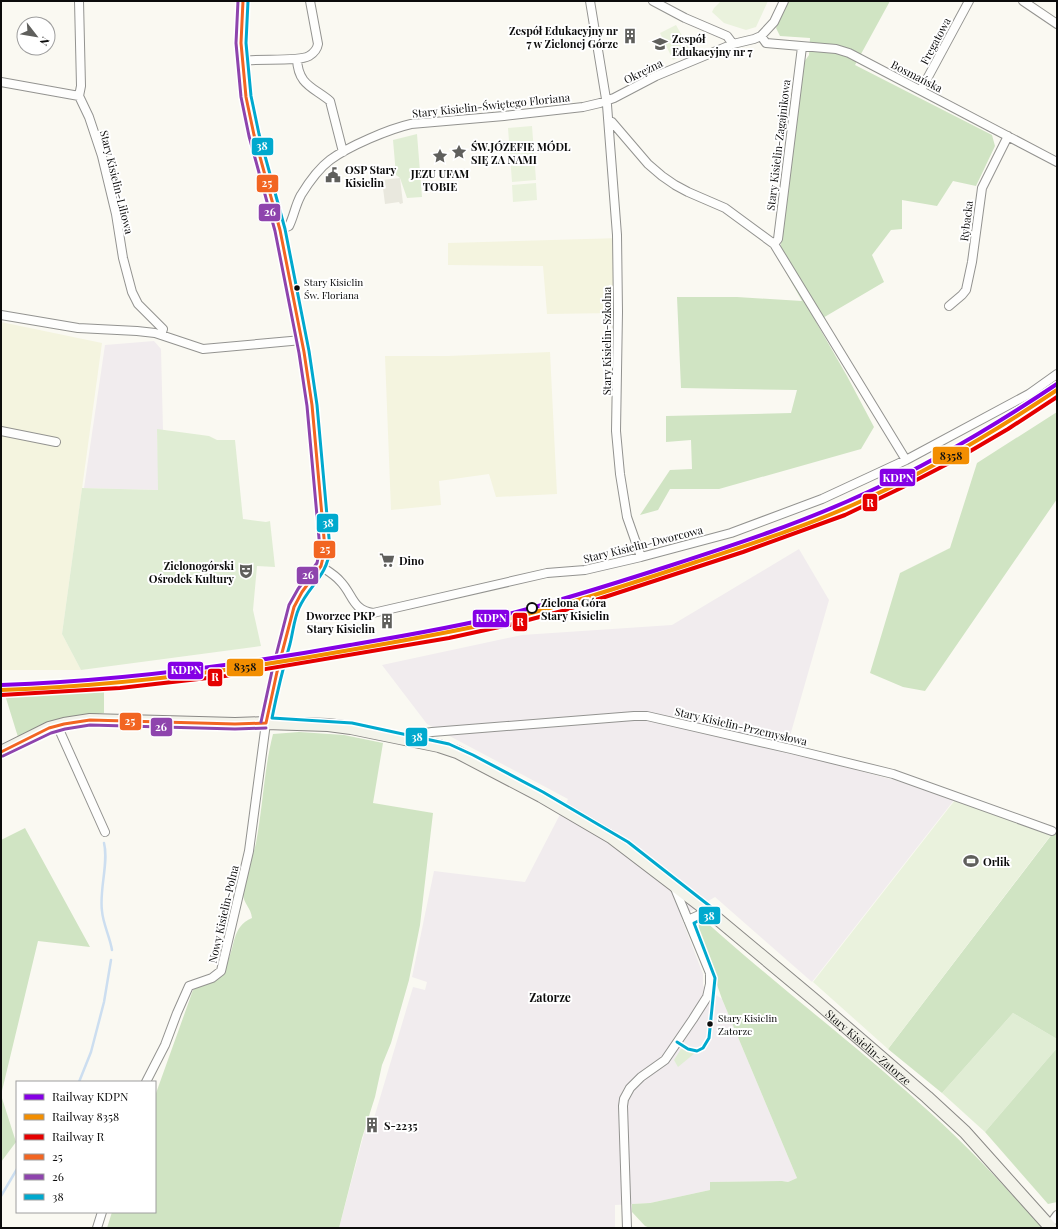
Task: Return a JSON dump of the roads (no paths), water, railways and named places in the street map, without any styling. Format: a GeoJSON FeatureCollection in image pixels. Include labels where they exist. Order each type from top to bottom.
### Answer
{"type":"FeatureCollection","features":[{"type":"Feature","properties":{"kind":"street"},"geometry":{"type":"LineString","coordinates":[[1,82],[79,96],[81,86],[79,1]]}},
{"type":"Feature","properties":{"kind":"street"},"geometry":{"type":"LineString","coordinates":[[243,1],[241,37],[242,61],[248,111],[280,230],[302,340],[312,405],[325,554],[322,567],[298,599],[275,677],[266,723]]}},
{"type":"Feature","properties":{"kind":"street"},"geometry":{"type":"LineString","coordinates":[[242,61],[297,59],[308,57],[317,50],[318,44],[310,1]]}},
{"type":"Feature","properties":{"kind":"street","name":"Stary Kisielin-Szkolna"},"geometry":{"type":"LineString","coordinates":[[590,1],[607,100],[617,235],[618,312],[616,431],[620,474],[627,517],[641,558]]}},
{"type":"Feature","properties":{"kind":"street"},"geometry":{"type":"LineString","coordinates":[[653,1],[685,18],[727,36],[733,44]]}},
{"type":"Feature","properties":{"kind":"street"},"geometry":{"type":"LineString","coordinates":[[761,36],[774,22],[784,1]]}},
{"type":"Feature","properties":{"kind":"street","name":"Fregatowa"},"geometry":{"type":"LineString","coordinates":[[921,90],[969,1]]}},
{"type":"Feature","properties":{"kind":"street"},"geometry":{"type":"LineString","coordinates":[[1023,1],[1057,24]]}},
{"type":"Feature","properties":{"kind":"street","name":"Okrężna"},"geometry":{"type":"LineString","coordinates":[[607,100],[656,76],[733,44],[761,36]]}},
{"type":"Feature","properties":{"kind":"street","name":"Bosmańska"},"geometry":{"type":"LineString","coordinates":[[761,36],[766,43],[843,51],[921,90],[1057,162]]}},
{"type":"Feature","properties":{"kind":"street","name":"Stary Kisielin-Zagajnikowa"},"geometry":{"type":"LineString","coordinates":[[774,244],[778,240],[802,47]]}},
{"type":"Feature","properties":{"kind":"street"},"geometry":{"type":"LineString","coordinates":[[297,59],[297,67],[309,88],[330,101],[343,152]]}},
{"type":"Feature","properties":{"kind":"street","name":"Stary Kisielin-Liliowa"},"geometry":{"type":"LineString","coordinates":[[79,96],[89,117],[102,156],[116,214],[123,258],[132,292],[138,304],[163,329],[161,335]]}},
{"type":"Feature","properties":{"kind":"street","name":"Stary Kisielin-Świętego Floriana"},"geometry":{"type":"LineString","coordinates":[[280,230],[289,226],[293,219],[294,208],[318,171],[343,152],[395,129],[412,124],[490,118],[575,108],[600,103],[607,100]]}},
{"type":"Feature","properties":{"kind":"street"},"geometry":{"type":"LineString","coordinates":[[609,121],[612,122],[648,164],[662,176],[688,192],[725,208],[774,244],[906,460]]}},
{"type":"Feature","properties":{"kind":"street","name":"Rybacka"},"geometry":{"type":"LineString","coordinates":[[949,306],[962,296],[966,290],[972,262],[982,188],[1008,136]]}},
{"type":"Feature","properties":{"kind":"street"},"geometry":{"type":"LineString","coordinates":[[1,315],[78,328],[137,331],[161,335],[203,349],[302,340]]}},
{"type":"Feature","properties":{"kind":"street","name":"Stary Kisielin-Dworcowa"},"geometry":{"type":"LineString","coordinates":[[322,567],[339,579],[359,608],[365,612],[374,613],[547,573],[585,570],[641,558],[731,533],[822,499],[906,460],[1029,394],[1057,374]]}},
{"type":"Feature","properties":{"kind":"street"},"geometry":{"type":"LineString","coordinates":[[1,431],[56,442]]}},
{"type":"Feature","properties":{"kind":"street","name":"Stary Kisielin-Przemysłowa"},"geometry":{"type":"LineString","coordinates":[[421,743],[425,733],[432,732],[648,716],[893,774],[1052,831]]}},
{"type":"Feature","properties":{"kind":"street","name":"Stary Kisielin-Zatorze"},"geometry":{"type":"LineString","coordinates":[[1,752],[39,732],[57,725],[90,720],[235,724],[266,723],[350,728],[442,747],[457,752],[541,796],[611,837],[674,884],[812,997],[927,1097],[965,1132],[1050,1227],[1057,1215]]}},
{"type":"Feature","properties":{"kind":"street","name":"Nowy Kisielin-Polna"},"geometry":{"type":"LineString","coordinates":[[147,1081],[165,1045],[189,986],[212,978],[221,971],[249,851],[266,723]]}},
{"type":"Feature","properties":{"kind":"street"},"geometry":{"type":"LineString","coordinates":[[57,725],[105,832]]}},
{"type":"Feature","properties":{"kind":"street"},"geometry":{"type":"LineString","coordinates":[[627,1228],[624,1099],[635,1082],[665,1060],[707,997],[709,989],[710,973],[674,884]]}},
{"type":"Feature","properties":{"kind":"street"},"geometry":{"type":"LineString","coordinates":[[688,920],[708,911]]}},
{"type":"Feature","properties":{"kind":"street"},"geometry":{"type":"LineString","coordinates":[[97,1228],[102,1213]]}},
{"type":"Feature","properties":{"kind":"waterway"},"geometry":{"type":"LineString","coordinates":[[104,843],[105,859],[101,903],[112,950]]}},
{"type":"Feature","properties":{"kind":"waterway"},"geometry":{"type":"LineString","coordinates":[[79,1081],[91,1052],[104,1002],[111,960]]}},
{"type":"Feature","properties":{"kind":"waterway"},"geometry":{"type":"LineString","coordinates":[[1,1196],[16,1171]]}},
{"type":"Feature","properties":{"kind":"rail line","name":"KDPN"},"geometry":{"type":"LineString","coordinates":[[1,685],[133,676],[263,660],[450,627],[489,619],[549,603],[629,579],[745,541],[844,503],[941,455],[1011,414],[1057,384]]}},
{"type":"Feature","properties":{"kind":"rail line","name":"8358"},"geometry":{"type":"LineString","coordinates":[[1,690],[133,681],[263,665],[487,624],[592,596],[805,525],[847,507],[893,486],[941,461],[1011,420],[1057,390]]}},
{"type":"Feature","properties":{"kind":"rail line","name":"R"},"geometry":{"type":"LineString","coordinates":[[1,695],[120,688],[225,676],[449,638],[513,624],[562,611],[743,552],[845,515],[955,460],[1008,429],[1057,397]]}},
{"type":"Feature","properties":{"kind":"place","name":"Zespół Edukacyjny nr 7 w Zielonej Górze"},"geometry":{"type":"Point","coordinates":[630,36]}},
{"type":"Feature","properties":{"kind":"place","name":"Zespół Edukacyjny nr 7"},"geometry":{"type":"Point","coordinates":[660,44]}},
{"type":"Feature","properties":{"kind":"place","name":"ŚW.JÓZEFIE MÓDL SIĘ ZA NAMI"},"geometry":{"type":"Point","coordinates":[459,152]}},
{"type":"Feature","properties":{"kind":"place","name":"JEZU UFAM TOBIE"},"geometry":{"type":"Point","coordinates":[440,156]}},
{"type":"Feature","properties":{"kind":"place","name":"OSP Stary Kisielin"},"geometry":{"type":"Point","coordinates":[333,175]}},
{"type":"Feature","properties":{"kind":"place","name":"Stary Kisielin Św. Floriana"},"geometry":{"type":"Point","coordinates":[297,288]}},
{"type":"Feature","properties":{"kind":"place","name":"Dino"},"geometry":{"type":"Point","coordinates":[387,560]}},
{"type":"Feature","properties":{"kind":"place","name":"Zielonogórski Ośrodek Kultury"},"geometry":{"type":"Point","coordinates":[246,571]}},
{"type":"Feature","properties":{"kind":"place","name":"Zielona Góra Stary Kisielin"},"geometry":{"type":"Point","coordinates":[532,608]}},
{"type":"Feature","properties":{"kind":"place","name":"Dworzec PKP Stary Kisielin"},"geometry":{"type":"Point","coordinates":[387,621]}},
{"type":"Feature","properties":{"kind":"place","name":"Orlik"},"geometry":{"type":"Point","coordinates":[971,861]}},
{"type":"Feature","properties":{"kind":"place","name":"Stary Kisielin Zatorze"},"geometry":{"type":"Point","coordinates":[710,1024]}},
{"type":"Feature","properties":{"kind":"place","name":"S-2235"},"geometry":{"type":"Point","coordinates":[372,1125]}},
{"type":"Feature","properties":{"kind":"district","name":"Zatorze"},"geometry":{"type":"Point","coordinates":[550,997]}}]}
